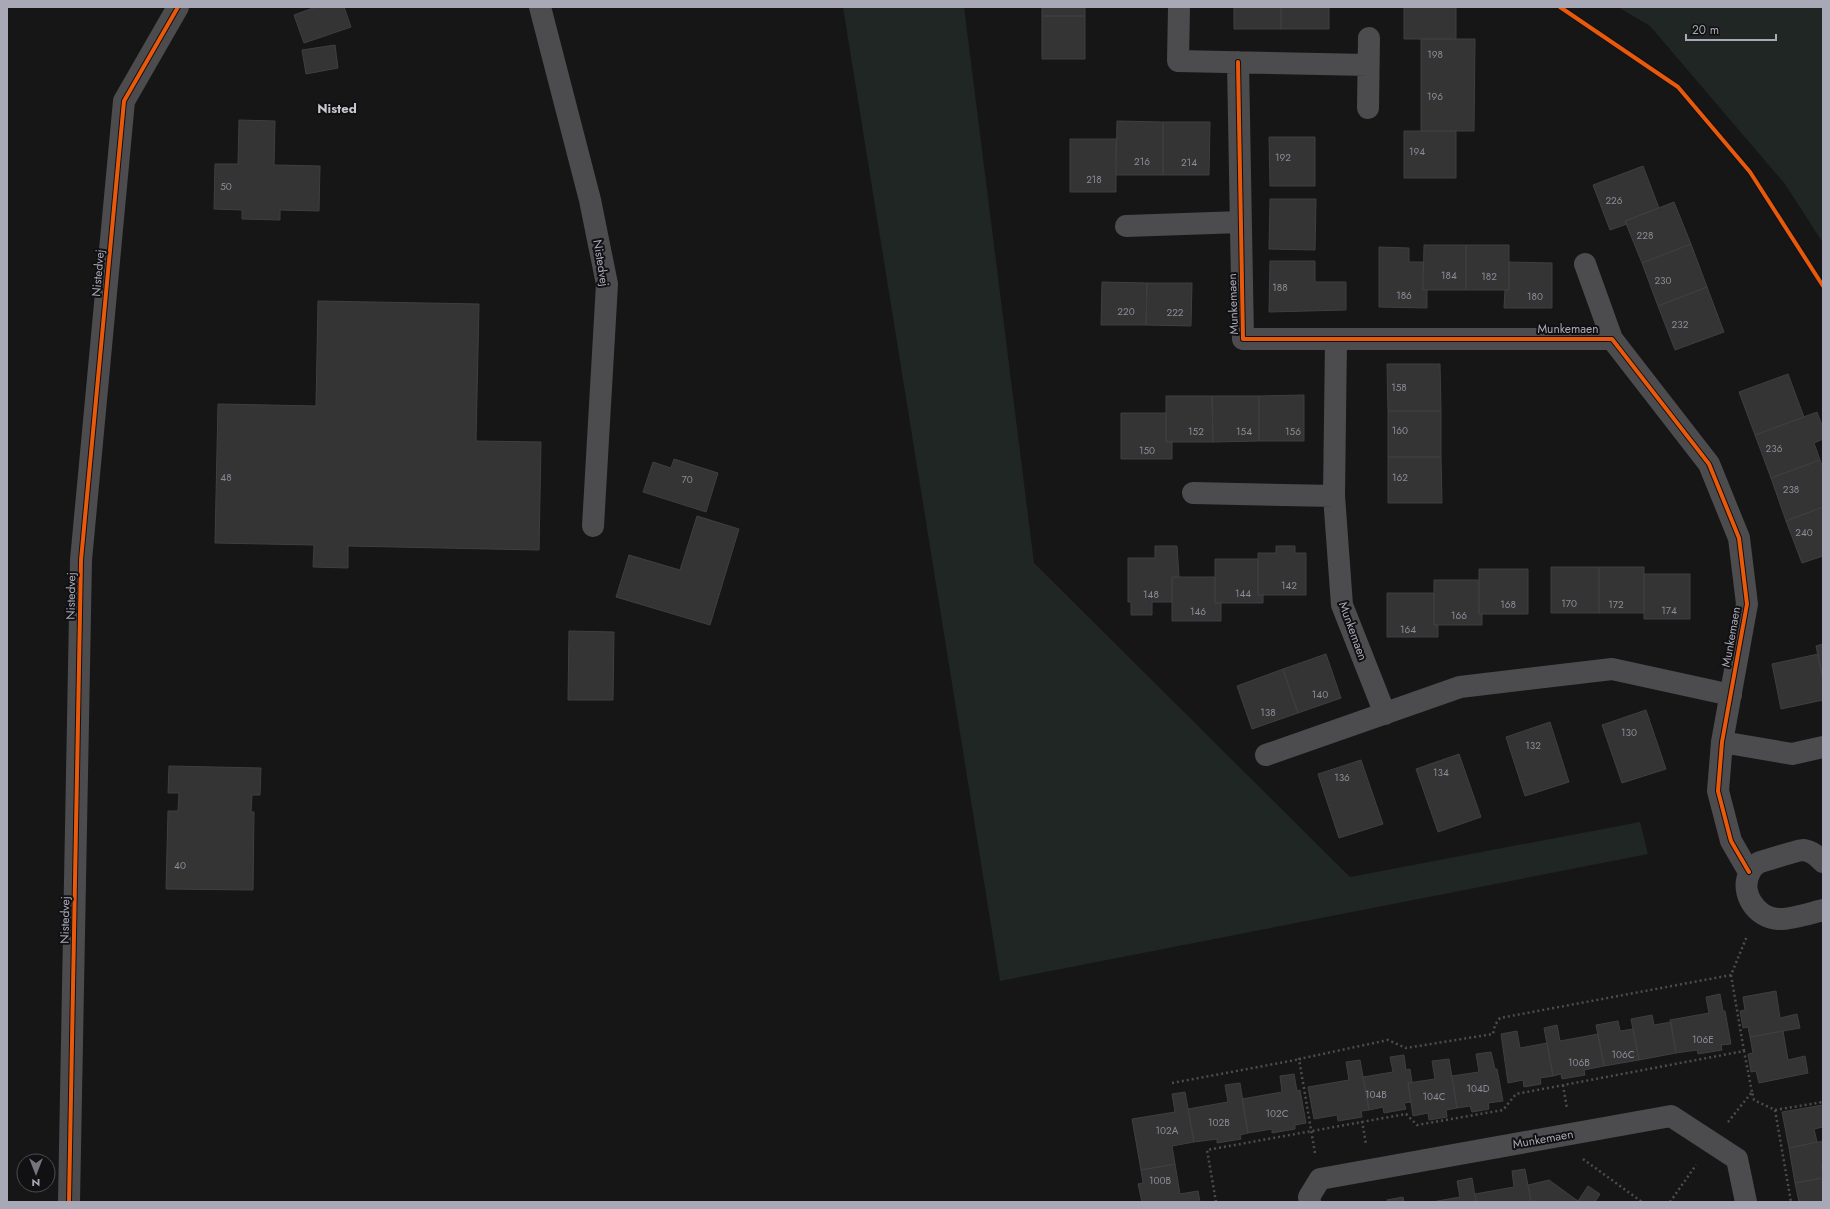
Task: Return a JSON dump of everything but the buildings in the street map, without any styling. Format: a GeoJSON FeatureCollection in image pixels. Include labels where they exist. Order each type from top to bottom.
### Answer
{"type":"FeatureCollection","features":[{"type":"Feature","properties":{"kind":"street","name":"Nistedvej"},"geometry":{"type":"LineString","coordinates":[[69,1202],[81,568],[124,101],[178,7]]}},
{"type":"Feature","properties":{"kind":"street","name":"Nistedvej"},"geometry":{"type":"LineString","coordinates":[[540,7],[590,200],[606,284],[593,526]]}},
{"type":"Feature","properties":{"kind":"street"},"geometry":{"type":"LineString","coordinates":[[1179,7],[1178,61],[1368,65]]}},
{"type":"Feature","properties":{"kind":"street"},"geometry":{"type":"LineString","coordinates":[[1368,108],[1369,38]]}},
{"type":"Feature","properties":{"kind":"street","name":"Munkemaen"},"geometry":{"type":"LineString","coordinates":[[1238,62],[1243,340],[1612,340]]}},
{"type":"Feature","properties":{"kind":"street"},"geometry":{"type":"LineString","coordinates":[[1126,226],[1241,222]]}},
{"type":"Feature","properties":{"kind":"street","name":"Munkemaen"},"geometry":{"type":"LineString","coordinates":[[1585,264],[1612,340],[1709,464],[1739,538],[1747,604],[1722,742],[1718,791],[1731,841],[1749,872]]}},
{"type":"Feature","properties":{"kind":"street","name":"Munkemaen"},"geometry":{"type":"LineString","coordinates":[[1336,340],[1334,496],[1342,605],[1385,714]]}},
{"type":"Feature","properties":{"kind":"street"},"geometry":{"type":"LineString","coordinates":[[1193,493],[1334,496]]}},
{"type":"Feature","properties":{"kind":"street"},"geometry":{"type":"LineString","coordinates":[[1266,755],[1460,687],[1612,669],[1731,695]]}},
{"type":"Feature","properties":{"kind":"street"},"geometry":{"type":"LineString","coordinates":[[1722,742],[1792,754],[1823,747]]}},
{"type":"Feature","properties":{"kind":"street"},"geometry":{"type":"LineString","coordinates":[[1823,862],[1815,854],[1802,850],[1758,863],[1749,872],[1747,887],[1750,901],[1756,911],[1767,917],[1779,920],[1823,910]]}},
{"type":"Feature","properties":{"kind":"street","name":"Munkemaen"},"geometry":{"type":"LineString","coordinates":[[1320,1179],[1671,1116],[1737,1159],[1746,1202]]}},
{"type":"Feature","properties":{"kind":"street"},"geometry":{"type":"LineString","coordinates":[[1310,1202],[1309,1197],[1320,1179]]}},
{"type":"Feature","properties":{"kind":"path"},"geometry":{"type":"LineString","coordinates":[[1752,1092],[1731,975],[1756,911]]}},
{"type":"Feature","properties":{"kind":"path"},"geometry":{"type":"LineString","coordinates":[[1172,1084],[1302,1059],[1388,1040],[1406,1048],[1493,1034],[1495,1025],[1500,1018],[1731,975]]}},
{"type":"Feature","properties":{"kind":"path"},"geometry":{"type":"LineString","coordinates":[[1216,1202],[1207,1150],[1406,1114],[1417,1125],[1502,1110],[1516,1094],[1744,1051]]}},
{"type":"Feature","properties":{"kind":"path"},"geometry":{"type":"LineString","coordinates":[[1302,1059],[1299,1059],[1320,1179]]}},
{"type":"Feature","properties":{"kind":"path"},"geometry":{"type":"LineString","coordinates":[[1774,1110],[1823,1102]]}},
{"type":"Feature","properties":{"kind":"shaded area"},"geometry":{"type":"Polygon","coordinates":[[[843,7],[964,7],[1034,563],[1350,877],[1640,822],[1648,854],[1000,981],[843,7]]]}},
{"type":"Feature","properties":{"kind":"shaded area"},"geometry":{"type":"Polygon","coordinates":[[[1618,7],[1823,7],[1823,243],[1785,184],[1650,26],[1618,7]]]}},
{"type":"Feature","properties":{"kind":"cycle path"},"geometry":{"type":"LineString","coordinates":[[69,1202],[81,560],[124,101],[178,7]]}},
{"type":"Feature","properties":{"kind":"cycle path"},"geometry":{"type":"LineString","coordinates":[[1560,7],[1678,87],[1750,172],[1823,286]]}},
{"type":"Feature","properties":{"kind":"cycle path"},"geometry":{"type":"LineString","coordinates":[[1238,62],[1243,339],[1612,339],[1709,464],[1739,538],[1747,604],[1722,742],[1718,791],[1731,841],[1749,872]]}},
{"type":"Feature","properties":{"kind":"district","name":"Nisted"},"geometry":{"type":"Point","coordinates":[337,108]}}]}
